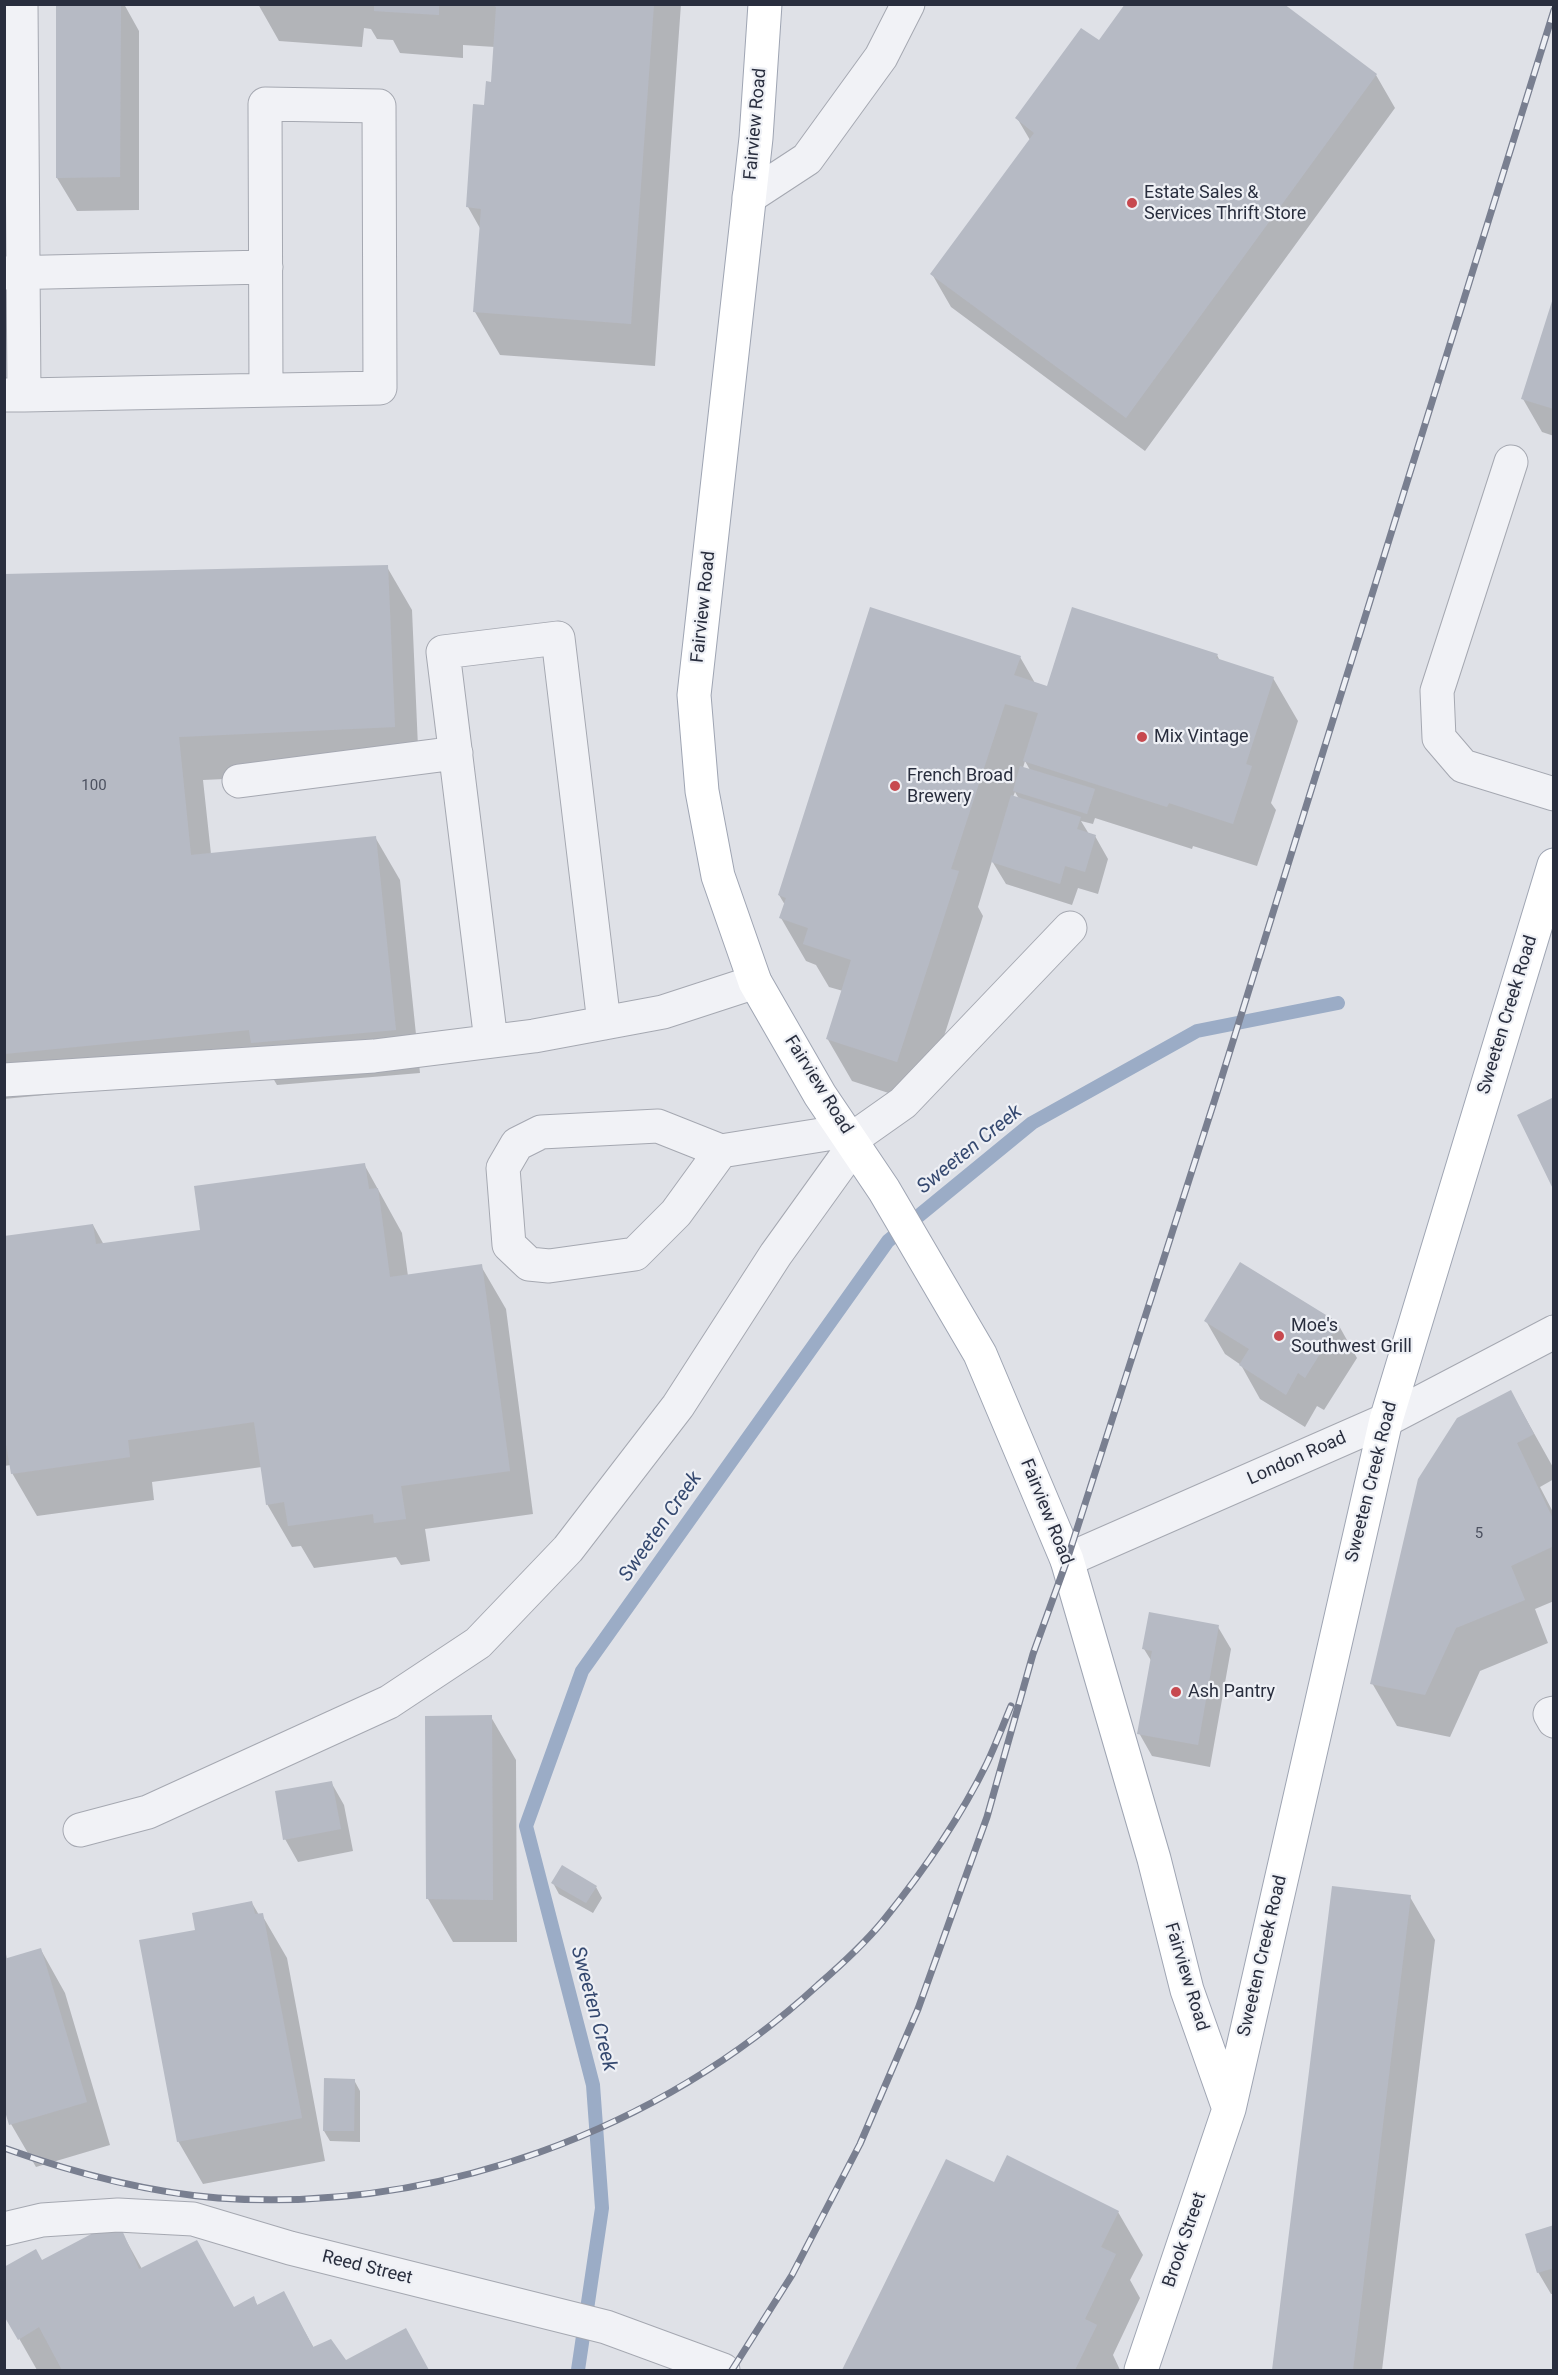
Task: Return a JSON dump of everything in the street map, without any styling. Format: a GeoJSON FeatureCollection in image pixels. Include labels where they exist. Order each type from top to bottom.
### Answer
{"type":"FeatureCollection","features":[{"type":"Feature","properties":{"kind":"main road","name":"Fairview Road"},"geometry":{"type":"LineString","coordinates":[[765,4],[756,138],[694,695],[702,791],[718,876],[755,982],[820,1095],[884,1190],[980,1354],[1067,1560],[1154,1859],[1187,1990],[1229,2109]]}},
{"type":"Feature","properties":{"kind":"main road","name":"Sweeten Creek Road"},"geometry":{"type":"LineString","coordinates":[[1229,2109],[1386,1420],[1554,865]]}},
{"type":"Feature","properties":{"kind":"main road","name":"Brook Street"},"geometry":{"type":"LineString","coordinates":[[1141,2370],[1229,2109]]}},
{"type":"Feature","properties":{"kind":"street"},"geometry":{"type":"LineString","coordinates":[[21,4],[14,273],[14,395],[380,388],[379,106],[265,104],[266,390]]}},
{"type":"Feature","properties":{"kind":"street"},"geometry":{"type":"LineString","coordinates":[[749,197],[807,159],[881,57],[908,4]]}},
{"type":"Feature","properties":{"kind":"street"},"geometry":{"type":"LineString","coordinates":[[14,273],[266,267]]}},
{"type":"Feature","properties":{"kind":"street"},"geometry":{"type":"LineString","coordinates":[[1511,462],[1437,691],[1439,738],[1463,766],[1554,794]]}},
{"type":"Feature","properties":{"kind":"street"},"geometry":{"type":"LineString","coordinates":[[491,1041],[443,652],[558,638],[604,1023]]}},
{"type":"Feature","properties":{"kind":"street"},"geometry":{"type":"LineString","coordinates":[[239,781],[456,753]]}},
{"type":"Feature","properties":{"kind":"street"},"geometry":{"type":"LineString","coordinates":[[80,1830],[148,1812],[389,1702],[478,1643],[568,1549],[678,1406],[851,1138],[903,1103],[1070,928]]}},
{"type":"Feature","properties":{"kind":"street"},"geometry":{"type":"LineString","coordinates":[[4,1080],[374,1056],[534,1036],[663,1012],[755,982]]}},
{"type":"Feature","properties":{"kind":"street"},"geometry":{"type":"LineString","coordinates":[[721,1151],[676,1213],[635,1254],[549,1266],[529,1264],[509,1245],[503,1168],[517,1144],[541,1132],[658,1126],[721,1151],[851,1138]]}},
{"type":"Feature","properties":{"kind":"street","name":"London Road"},"geometry":{"type":"LineString","coordinates":[[1067,1560],[1386,1420],[1554,1332]]}},
{"type":"Feature","properties":{"kind":"street"},"geometry":{"type":"LineString","coordinates":[[1554,1713],[1551,1714],[1554,1721]]}},
{"type":"Feature","properties":{"kind":"street","name":"Reed Street"},"geometry":{"type":"LineString","coordinates":[[4,2229],[42,2220],[118,2215],[193,2219],[290,2248],[606,2327],[723,2370]]}},
{"type":"Feature","properties":{"kind":"building"},"geometry":{"type":"Polygon","coordinates":[[[56,4],[121,4],[120,177],[56,178],[56,4]]]}},
{"type":"Feature","properties":{"kind":"building"},"geometry":{"type":"Polygon","coordinates":[[[374,4],[439,4],[439,15],[374,11],[374,4]]]}},
{"type":"Feature","properties":{"kind":"building"},"geometry":{"type":"Polygon","coordinates":[[[491,4],[654,4],[631,324],[473,312],[481,209],[466,207],[473,104],[484,105],[486,81],[491,82],[496,7],[491,4]]]}},
{"type":"Feature","properties":{"kind":"building","name":"Estate Sales & Services Thrift Store"},"geometry":{"type":"Polygon","coordinates":[[[1125,4],[1284,4],[1377,74],[1126,418],[930,274],[1034,133],[1015,118],[1081,28],[1099,40],[1125,4]]]}},
{"type":"Feature","properties":{"kind":"building"},"geometry":{"type":"Polygon","coordinates":[[[1554,299],[1554,409],[1521,399],[1554,299]]]}},
{"type":"Feature","properties":{"kind":"building"},"geometry":{"type":"Polygon","coordinates":[[[388,565],[395,727],[179,737],[191,855],[376,836],[396,1030],[251,1043],[249,1030],[4,1054],[4,574],[388,565]]]}},
{"type":"Feature","properties":{"kind":"building","name":"French Broad Brewery"},"geometry":{"type":"Polygon","coordinates":[[[870,607],[1021,656],[1014,675],[1047,686],[1072,607],[1218,654],[1216,658],[1274,677],[1246,764],[1252,766],[1233,824],[1169,803],[1167,807],[1023,761],[1038,713],[1005,704],[951,869],[959,871],[897,1062],[826,1039],[851,960],[803,944],[808,928],[779,918],[786,898],[778,895],[870,607]]]}},
{"type":"Feature","properties":{"kind":"building"},"geometry":{"type":"Polygon","coordinates":[[[1020,766],[1095,789],[1087,814],[1013,791],[1020,766]]]}},
{"type":"Feature","properties":{"kind":"building"},"geometry":{"type":"Polygon","coordinates":[[[1011,795],[1081,817],[1077,829],[1096,835],[1085,872],[1065,866],[1060,884],[991,862],[1011,795]]]}},
{"type":"Feature","properties":{"kind":"building"},"geometry":{"type":"Polygon","coordinates":[[[1554,1097],[1554,1191],[1517,1115],[1554,1097]]]}},
{"type":"Feature","properties":{"kind":"building"},"geometry":{"type":"Polygon","coordinates":[[[365,1163],[369,1189],[378,1188],[390,1277],[482,1264],[510,1471],[401,1486],[406,1519],[374,1523],[373,1514],[288,1526],[284,1502],[266,1505],[254,1422],[128,1440],[130,1457],[11,1474],[4,1432],[4,1236],[93,1224],[96,1244],[200,1230],[194,1186],[365,1163]]]}},
{"type":"Feature","properties":{"kind":"building","name":"Moe's Southwest Grill"},"geometry":{"type":"Polygon","coordinates":[[[1240,1262],[1339,1323],[1305,1378],[1298,1373],[1286,1395],[1239,1365],[1249,1349],[1204,1321],[1240,1262]]]}},
{"type":"Feature","properties":{"kind":"building"},"geometry":{"type":"Polygon","coordinates":[[[1511,1390],[1534,1434],[1517,1443],[1554,1521],[1554,1546],[1511,1566],[1525,1600],[1456,1628],[1425,1695],[1370,1684],[1418,1479],[1457,1418],[1511,1390]]]}},
{"type":"Feature","properties":{"kind":"building","name":"Ash Pantry"},"geometry":{"type":"Polygon","coordinates":[[[1149,1612],[1219,1625],[1198,1745],[1137,1734],[1152,1651],[1142,1649],[1149,1612]]]}},
{"type":"Feature","properties":{"kind":"building"},"geometry":{"type":"Polygon","coordinates":[[[492,1715],[493,1900],[426,1899],[425,1716],[492,1715]]]}},
{"type":"Feature","properties":{"kind":"building"},"geometry":{"type":"Polygon","coordinates":[[[332,1781],[341,1829],[283,1840],[275,1791],[332,1781]]]}},
{"type":"Feature","properties":{"kind":"building"},"geometry":{"type":"Polygon","coordinates":[[[562,1865],[597,1886],[586,1903],[551,1883],[562,1865]]]}},
{"type":"Feature","properties":{"kind":"building"},"geometry":{"type":"Polygon","coordinates":[[[1332,1886],[1411,1895],[1353,2370],[1272,2370],[1332,1886]]]}},
{"type":"Feature","properties":{"kind":"building"},"geometry":{"type":"Polygon","coordinates":[[[252,1901],[255,1914],[263,1913],[302,2118],[177,2142],[139,1940],[195,1930],[192,1913],[252,1901]]]}},
{"type":"Feature","properties":{"kind":"building"},"geometry":{"type":"Polygon","coordinates":[[[41,1948],[87,2102],[9,2125],[4,2108],[4,1959],[41,1948]]]}},
{"type":"Feature","properties":{"kind":"building"},"geometry":{"type":"Polygon","coordinates":[[[324,2078],[355,2079],[354,2131],[323,2131],[324,2078]]]}},
{"type":"Feature","properties":{"kind":"building"},"geometry":{"type":"Polygon","coordinates":[[[1007,2155],[1119,2211],[1101,2247],[1116,2254],[1085,2319],[1097,2325],[1075,2370],[842,2370],[946,2159],[994,2182],[1007,2155]]]}},
{"type":"Feature","properties":{"kind":"building"},"geometry":{"type":"Polygon","coordinates":[[[1554,2225],[1554,2268],[1537,2273],[1525,2234],[1554,2225]]]}},
{"type":"Feature","properties":{"kind":"building"},"geometry":{"type":"Polygon","coordinates":[[[122,2230],[139,2269],[197,2240],[234,2307],[254,2296],[257,2305],[284,2291],[313,2347],[331,2339],[346,2360],[406,2328],[429,2370],[62,2370],[39,2327],[18,2340],[4,2316],[4,2267],[36,2249],[42,2260],[97,2231],[122,2230]]]}},
{"type":"Feature","properties":{"kind":"waterway","name":"Sweeten Creek"},"geometry":{"type":"LineString","coordinates":[[578,2370],[602,2208],[593,2085],[526,1826],[582,1671],[888,1241],[1032,1123],[1197,1031],[1338,1003]]}},
{"type":"Feature","properties":{"kind":"railway"},"geometry":{"type":"LineString","coordinates":[[732,2370],[792,2275],[860,2144],[918,2009],[987,1817],[1033,1654],[1067,1560],[1215,1099],[1554,10]]}},
{"type":"Feature","properties":{"kind":"railway"},"geometry":{"type":"LineString","coordinates":[[4,2148],[57,2166],[163,2191],[218,2198],[300,2199],[381,2192],[461,2176],[539,2152],[615,2121],[687,2082],[755,2037],[827,1977],[868,1938],[912,1884],[953,1825],[987,1763],[1011,1706]]}},
{"type":"Feature","properties":{"kind":"place","name":"Estate Sales & Services Thrift Store"},"geometry":{"type":"Point","coordinates":[1132,203]}},
{"type":"Feature","properties":{"kind":"place","name":"Mix Vintage"},"geometry":{"type":"Point","coordinates":[1142,737]}},
{"type":"Feature","properties":{"kind":"place","name":"French Broad Brewery"},"geometry":{"type":"Point","coordinates":[895,786]}},
{"type":"Feature","properties":{"kind":"place","name":"Moe's Southwest Grill"},"geometry":{"type":"Point","coordinates":[1279,1336]}},
{"type":"Feature","properties":{"kind":"place","name":"Ash Pantry"},"geometry":{"type":"Point","coordinates":[1176,1692]}}]}
